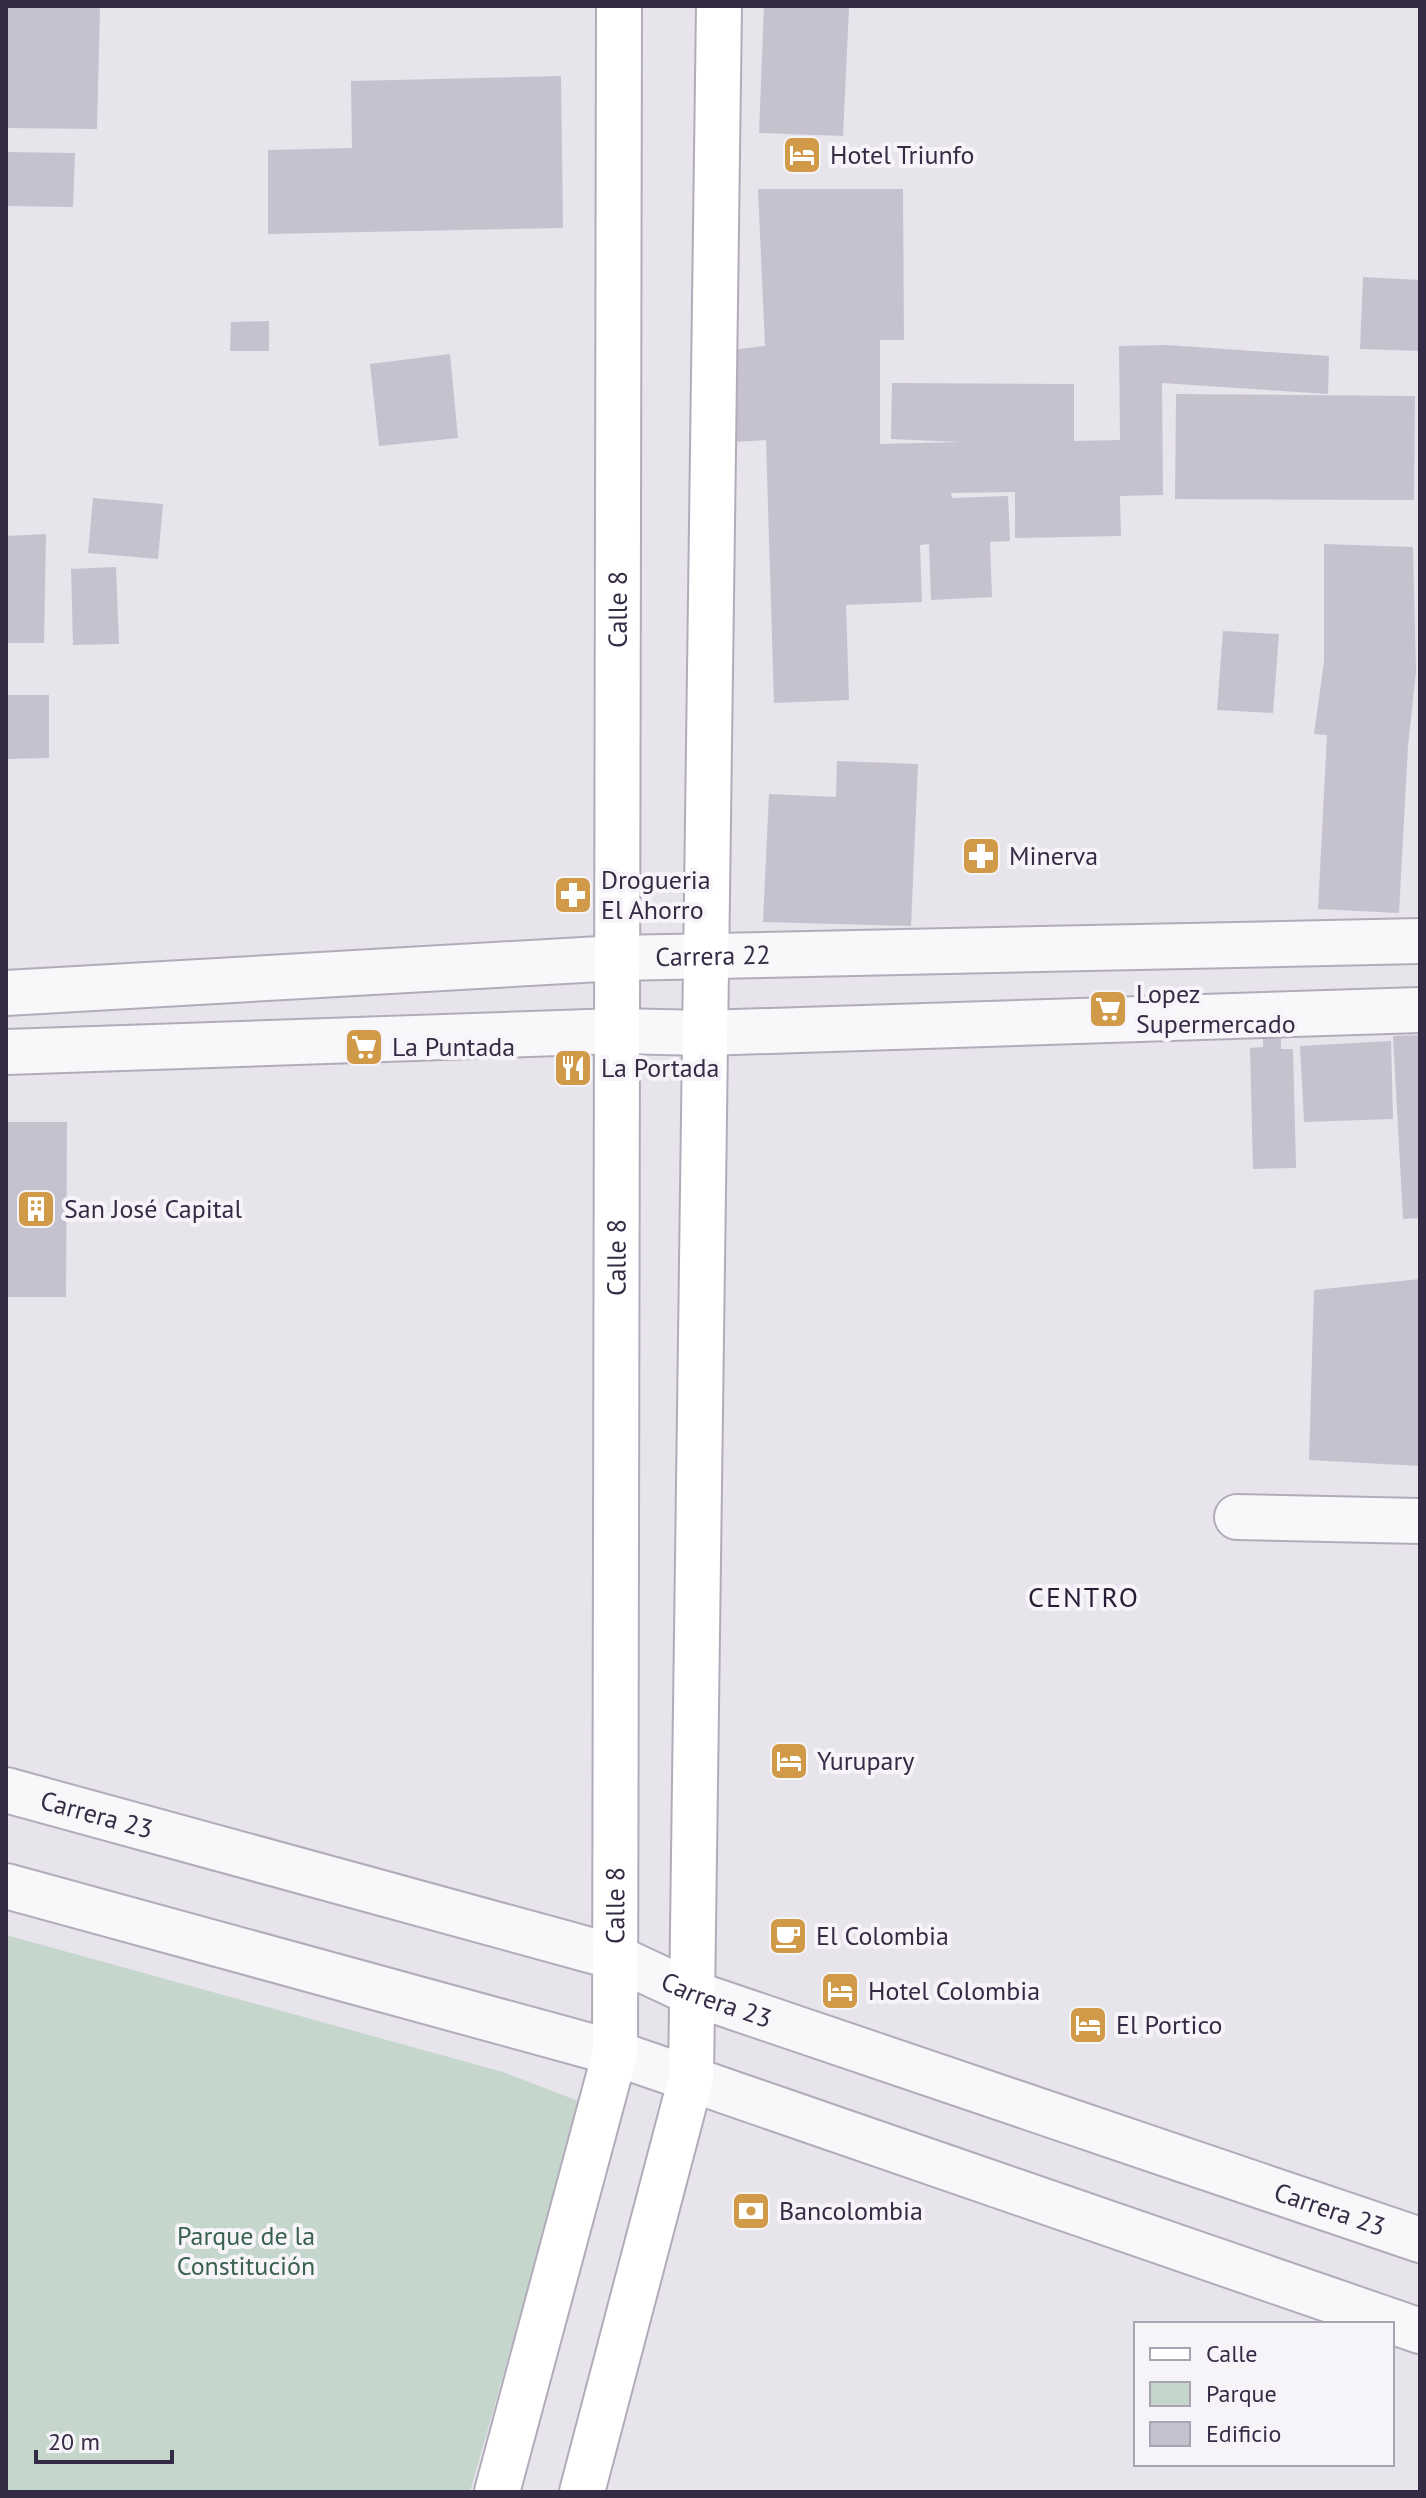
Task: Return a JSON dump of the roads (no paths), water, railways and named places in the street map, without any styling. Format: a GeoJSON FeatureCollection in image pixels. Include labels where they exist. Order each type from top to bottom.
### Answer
{"type":"FeatureCollection","features":[{"type":"Feature","properties":{"kind":"main road","name":"Calle 8"},"geometry":{"type":"LineString","coordinates":[[497,2492],[615,2053],[619,6]]}},
{"type":"Feature","properties":{"kind":"main road"},"geometry":{"type":"LineString","coordinates":[[582,2492],[691,2078],[719,6]]}},
{"type":"Feature","properties":{"kind":"street","name":"Carrera 22"},"geometry":{"type":"LineString","coordinates":[[6,993],[617,958],[1420,941]]}},
{"type":"Feature","properties":{"kind":"street"},"geometry":{"type":"LineString","coordinates":[[6,1052],[617,1031],[705,1033],[1420,1010]]}},
{"type":"Feature","properties":{"kind":"street"},"geometry":{"type":"LineString","coordinates":[[1237,1517],[1420,1521]]}},
{"type":"Feature","properties":{"kind":"street","name":"Carrera 23"},"geometry":{"type":"LineString","coordinates":[[6,1790],[615,1957],[692,1993],[1420,2240]]}},
{"type":"Feature","properties":{"kind":"street"},"geometry":{"type":"LineString","coordinates":[[6,1886],[615,2053],[1420,2331]]}},
{"type":"Feature","properties":{"kind":"place","name":"Hotel Triunfo"},"geometry":{"type":"Point","coordinates":[802,155]}},
{"type":"Feature","properties":{"kind":"place","name":"Minerva"},"geometry":{"type":"Point","coordinates":[981,856]}},
{"type":"Feature","properties":{"kind":"place","name":"Drogueria El Ahorro"},"geometry":{"type":"Point","coordinates":[573,895]}},
{"type":"Feature","properties":{"kind":"place","name":"Lopez Supermercado"},"geometry":{"type":"Point","coordinates":[1108,1009]}},
{"type":"Feature","properties":{"kind":"place","name":"La Puntada"},"geometry":{"type":"Point","coordinates":[364,1047]}},
{"type":"Feature","properties":{"kind":"place","name":"La Portada"},"geometry":{"type":"Point","coordinates":[573,1068]}},
{"type":"Feature","properties":{"kind":"place","name":"San José Capital"},"geometry":{"type":"Point","coordinates":[36,1209]}},
{"type":"Feature","properties":{"kind":"place","name":"Yurupary"},"geometry":{"type":"Point","coordinates":[789,1761]}},
{"type":"Feature","properties":{"kind":"place","name":"El Colombia"},"geometry":{"type":"Point","coordinates":[788,1936]}},
{"type":"Feature","properties":{"kind":"place","name":"Hotel Colombia"},"geometry":{"type":"Point","coordinates":[840,1991]}},
{"type":"Feature","properties":{"kind":"place","name":"El Portico"},"geometry":{"type":"Point","coordinates":[1088,2025]}},
{"type":"Feature","properties":{"kind":"place","name":"Bancolombia"},"geometry":{"type":"Point","coordinates":[751,2211]}},
{"type":"Feature","properties":{"kind":"district","name":"CENTRO"},"geometry":{"type":"Point","coordinates":[1084,1597]}},
{"type":"Feature","properties":{"kind":"park label","name":"Parque de la Constitución"},"geometry":{"type":"Point","coordinates":[246,2251]}}]}
